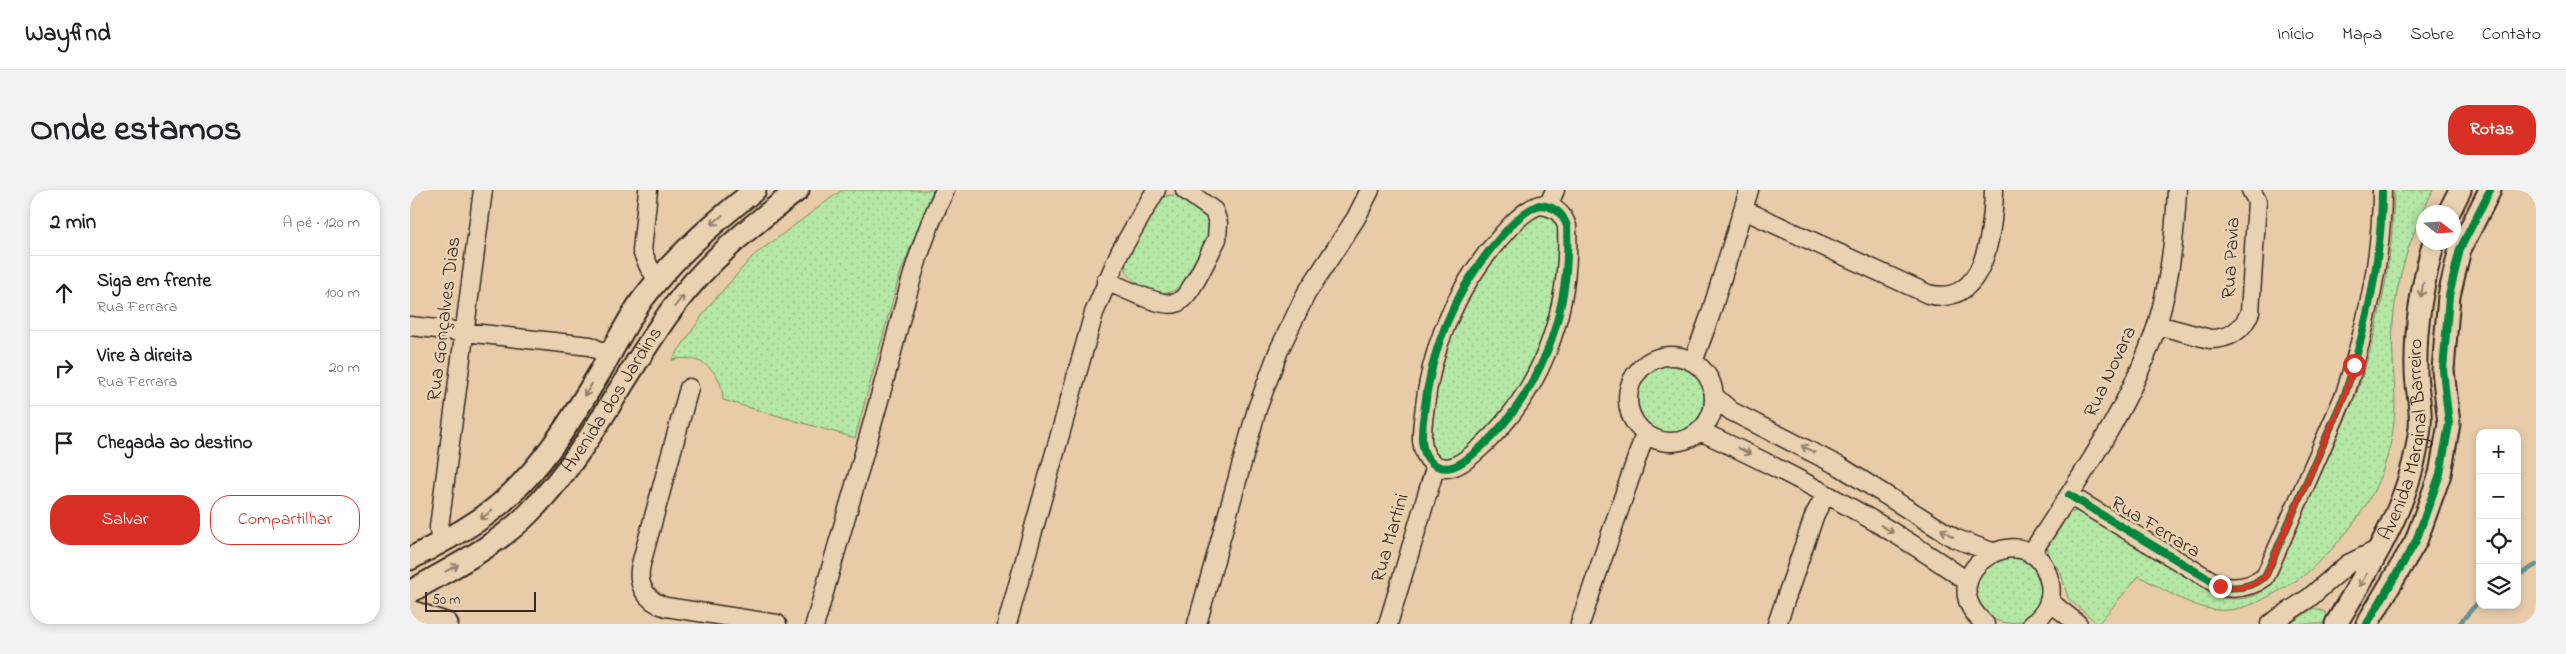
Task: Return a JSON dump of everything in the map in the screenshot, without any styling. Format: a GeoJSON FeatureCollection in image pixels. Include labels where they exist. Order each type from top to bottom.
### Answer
{"type":"FeatureCollection","features":[{"type":"Feature","properties":{"kind":"street","name":"Rua Gonçalves Dias"},"geometry":{"type":"LineString","coordinates":[[440,543],[439,527],[483,190]]}},
{"type":"Feature","properties":{"kind":"street"},"geometry":{"type":"LineString","coordinates":[[648,190],[642,251],[649,267],[658,279]]}},
{"type":"Feature","properties":{"kind":"street","name":"Avenida dos Jardins"},"geometry":{"type":"LineString","coordinates":[[410,559],[481,519],[501,503],[551,448],[627,323],[658,279],[700,236],[755,190]]}},
{"type":"Feature","properties":{"kind":"street","name":"Avenida dos Jardins"},"geometry":{"type":"LineString","coordinates":[[410,592],[476,556],[512,528],[545,496],[575,461],[657,330],[692,284],[734,240],[798,190]]}},
{"type":"Feature","properties":{"kind":"street"},"geometry":{"type":"LineString","coordinates":[[814,624],[888,366],[909,283],[928,229],[945,190]]}},
{"type":"Feature","properties":{"kind":"street"},"geometry":{"type":"LineString","coordinates":[[1007,624],[1084,346],[1106,281],[1135,223],[1156,190]]}},
{"type":"Feature","properties":{"kind":"street"},"geometry":{"type":"LineString","coordinates":[[1106,281],[1165,304],[1176,303],[1186,296],[1217,239],[1219,231],[1214,210],[1185,190]]}},
{"type":"Feature","properties":{"kind":"street"},"geometry":{"type":"LineString","coordinates":[[1197,624],[1257,409],[1278,350],[1306,294],[1356,218],[1370,190]]}},
{"type":"Feature","properties":{"kind":"street"},"geometry":{"type":"LineString","coordinates":[[1693,362],[1749,190]]}},
{"type":"Feature","properties":{"kind":"street"},"geometry":{"type":"LineString","coordinates":[[1744,210],[1928,294],[1943,296],[1958,293],[1966,288],[1978,274],[1990,227],[1994,190]]}},
{"type":"Feature","properties":{"kind":"street","name":"Rua Novara"},"geometry":{"type":"LineString","coordinates":[[2031,554],[2069,495],[2128,394],[2157,325],[2172,251],[2178,190]]}},
{"type":"Feature","properties":{"kind":"street","name":"Rua Pavia"},"geometry":{"type":"LineString","coordinates":[[2157,325],[2210,339],[2219,339],[2236,332],[2247,320],[2250,312],[2257,201],[2251,190]]}},
{"type":"Feature","properties":{"kind":"street","name":"Rua Ferrara"},"geometry":{"type":"LineString","coordinates":[[2069,495],[2220,586],[2237,588],[2247,586],[2265,577],[2345,394],[2354,365],[2375,273],[2382,190]]}},
{"type":"Feature","properties":{"kind":"street"},"geometry":{"type":"LineString","coordinates":[[2452,205],[2460,190]]}},
{"type":"Feature","properties":{"kind":"street","name":"Avenida Marginal Barreiro"},"geometry":{"type":"LineString","coordinates":[[2367,624],[2416,541],[2438,481],[2449,424],[2443,370],[2449,296],[2460,249],[2490,190]]}},
{"type":"Feature","properties":{"kind":"street"},"geometry":{"type":"LineString","coordinates":[[1551,198],[1556,209],[1565,219],[1568,257],[1562,308],[1546,356],[1524,396],[1497,432],[1458,466],[1443,468],[1436,465],[1424,451],[1423,421],[1429,376],[1451,310],[1476,268],[1507,230],[1531,208],[1551,198]]}},
{"type":"Feature","properties":{"kind":"street","name":"Avenida Marginal Barreiro"},"geometry":{"type":"LineString","coordinates":[[2336,624],[2381,548],[2402,502],[2418,446],[2421,424],[2416,371],[2417,327],[2422,291],[2432,250]]}},
{"type":"Feature","properties":{"kind":"street"},"geometry":{"type":"LineString","coordinates":[[410,326],[590,346],[608,355]]}},
{"type":"Feature","properties":{"kind":"street"},"geometry":{"type":"LineString","coordinates":[[1680,357],[1693,362],[1704,371],[1711,383],[1714,396],[1712,410],[1700,431],[1678,441],[1666,442],[1645,434],[1631,415],[1628,403],[1633,378],[1642,367],[1660,358],[1680,357]]}},
{"type":"Feature","properties":{"kind":"street"},"geometry":{"type":"LineString","coordinates":[[689,388],[641,564],[641,584],[653,601],[666,607],[777,624]]}},
{"type":"Feature","properties":{"kind":"street"},"geometry":{"type":"LineString","coordinates":[[1714,396],[1732,411],[1841,467],[1954,538],[1992,552]]}},
{"type":"Feature","properties":{"kind":"street"},"geometry":{"type":"LineString","coordinates":[[1700,431],[1826,494],[1917,547],[1968,582]]}},
{"type":"Feature","properties":{"kind":"street"},"geometry":{"type":"LineString","coordinates":[[1580,624],[1645,434]]}},
{"type":"Feature","properties":{"kind":"street"},"geometry":{"type":"LineString","coordinates":[[551,448],[575,461]]}},
{"type":"Feature","properties":{"kind":"street","name":"Rua Martini"},"geometry":{"type":"LineString","coordinates":[[1388,624],[1426,492],[1436,465]]}},
{"type":"Feature","properties":{"kind":"street"},"geometry":{"type":"LineString","coordinates":[[1777,624],[1815,514],[1826,494]]}},
{"type":"Feature","properties":{"kind":"street"},"geometry":{"type":"LineString","coordinates":[[1984,624],[1970,605],[1968,582],[1972,570],[1981,559],[1992,552],[2005,548],[2018,549],[2031,554],[2041,563],[2048,574],[2051,587],[2049,601],[2045,612],[2032,624]]}},
{"type":"Feature","properties":{"kind":"street"},"geometry":{"type":"LineString","coordinates":[[2270,624],[2309,598],[2348,564],[2381,548]]}},
{"type":"Feature","properties":{"kind":"street"},"geometry":{"type":"LineString","coordinates":[[2049,601],[2078,624]]}},
{"type":"Feature","properties":{"kind":"street"},"geometry":{"type":"LineString","coordinates":[[410,611],[447,624]]}},
{"type":"Feature","properties":{"kind":"green space"},"geometry":{"type":"Polygon","coordinates":[[[842,190],[933,190],[899,277],[855,438],[723,400],[719,381],[708,367],[692,359],[672,360],[709,306],[753,256],[842,190]]]}},
{"type":"Feature","properties":{"kind":"green space"},"geometry":{"type":"Polygon","coordinates":[[[2394,190],[2433,190],[2426,205],[2416,205],[2416,229],[2408,249],[2396,296],[2392,336],[2395,406],[2393,432],[2379,480],[2368,502],[2354,522],[2339,542],[2302,577],[2256,603],[2238,609],[2204,608],[2186,601],[2139,576],[2098,624],[2068,598],[2061,573],[2050,558],[2047,546],[2048,540],[2066,513],[2076,511],[2086,515],[2219,597],[2248,598],[2272,583],[2356,395],[2378,320],[2388,269],[2394,190]]]}},
{"type":"Feature","properties":{"kind":"green space"},"geometry":{"type":"Polygon","coordinates":[[[1170,195],[1181,196],[1205,214],[1209,233],[1200,256],[1178,288],[1173,291],[1158,292],[1141,286],[1128,274],[1125,267],[1128,252],[1160,198],[1170,195]]]}},
{"type":"Feature","properties":{"kind":"green space"},"geometry":{"type":"Polygon","coordinates":[[[1540,213],[1554,219],[1558,225],[1560,259],[1555,299],[1544,338],[1528,374],[1512,401],[1496,422],[1467,449],[1445,460],[1434,451],[1430,431],[1436,387],[1454,326],[1473,288],[1498,252],[1523,226],[1540,213]]]}},
{"type":"Feature","properties":{"kind":"green space"},"geometry":{"type":"Polygon","coordinates":[[[1671,365],[1684,368],[1695,375],[1702,386],[1705,399],[1702,412],[1695,423],[1684,430],[1671,433],[1658,430],[1647,423],[1640,412],[1637,399],[1640,386],[1647,375],[1658,368],[1671,365]]]}},
{"type":"Feature","properties":{"kind":"green space"},"geometry":{"type":"Polygon","coordinates":[[[2009,557],[2022,560],[2032,567],[2039,577],[2042,590],[2039,603],[2032,613],[2022,620],[2009,623],[1996,620],[1986,613],[1979,603],[1976,590],[1979,577],[1986,567],[1996,560],[2009,557]]]}},
{"type":"Feature","properties":{"kind":"green space"},"geometry":{"type":"Polygon","coordinates":[[[2314,608],[2325,612],[2327,619],[2325,624],[2290,624],[2314,608]]]}},
{"type":"Feature","properties":{"kind":"waterway"},"geometry":{"type":"LineString","coordinates":[[2521,574],[2536,565]]}},
{"type":"Feature","properties":{"kind":"waterway"},"geometry":{"type":"LineString","coordinates":[[2459,624],[2476,605]]}},
{"type":"Feature","properties":{"kind":"cycle path"},"geometry":{"type":"LineString","coordinates":[[2069,495],[2220,586],[2244,587],[2265,577],[2345,394],[2353,369],[2366,319],[2376,268],[2382,190]]}},
{"type":"Feature","properties":{"kind":"cycle path"},"geometry":{"type":"LineString","coordinates":[[2367,624],[2416,541],[2440,474],[2449,424],[2443,370],[2449,296],[2460,249],[2490,190]]}},
{"type":"Feature","properties":{"kind":"cycle path"},"geometry":{"type":"LineString","coordinates":[[1539,205],[1557,211],[1563,217],[1567,226],[1564,290],[1557,321],[1547,351],[1517,407],[1496,432],[1463,462],[1443,468],[1432,463],[1428,458],[1422,440],[1427,389],[1439,342],[1458,298],[1484,258],[1517,219],[1539,205]]}},
{"type":"Feature","properties":{"kind":"route"},"geometry":{"type":"LineString","coordinates":[[2220,586],[2237,588],[2247,586],[2257,583],[2265,577],[2345,394],[2354,365]]}}]}
